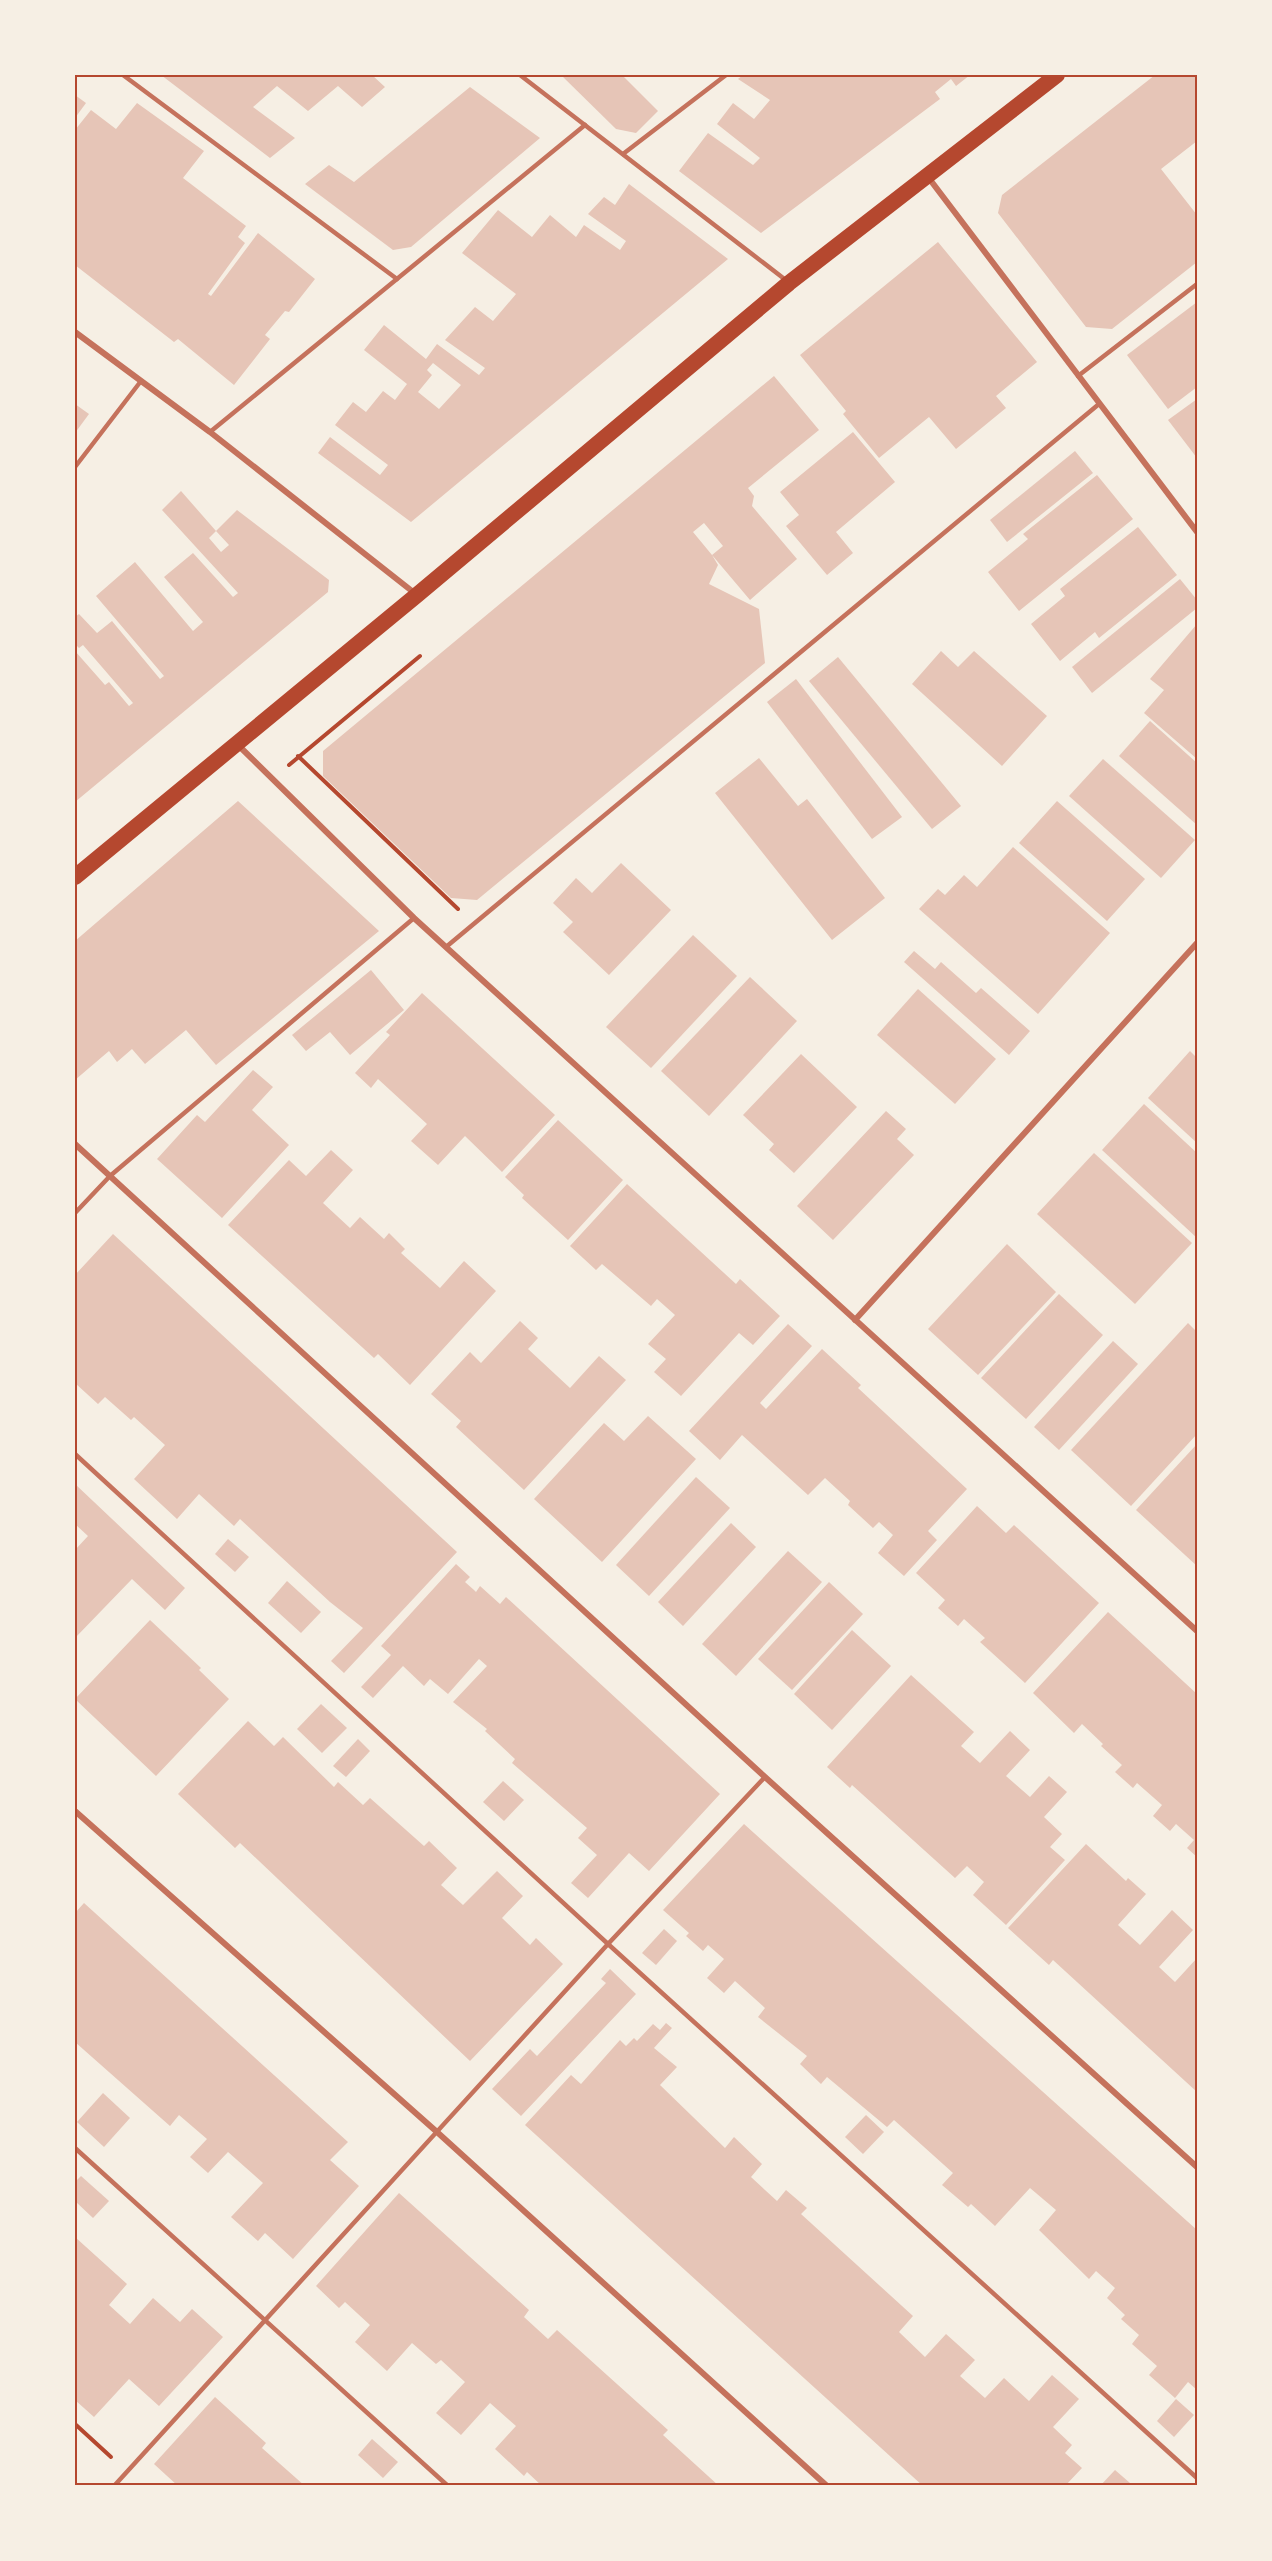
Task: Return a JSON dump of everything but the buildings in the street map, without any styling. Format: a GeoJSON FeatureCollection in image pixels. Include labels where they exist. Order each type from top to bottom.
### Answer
{"type":"FeatureCollection","features":[{"type":"Feature","properties":{"kind":"highway"},"geometry":{"type":"LineString","coordinates":[[75,877],[417,595],[789,283],[926,174],[1057,75]]}},
{"type":"Feature","properties":{"kind":"street"},"geometry":{"type":"LineString","coordinates":[[926,174],[1197,532]]}},
{"type":"Feature","properties":{"kind":"street"},"geometry":{"type":"LineString","coordinates":[[75,332],[210,432],[417,595]]}},
{"type":"Feature","properties":{"kind":"street"},"geometry":{"type":"LineString","coordinates":[[237,744],[414,918],[1197,1631]]}},
{"type":"Feature","properties":{"kind":"street"},"geometry":{"type":"LineString","coordinates":[[855,1320],[1197,943]]}},
{"type":"Feature","properties":{"kind":"street"},"geometry":{"type":"LineString","coordinates":[[75,1144],[765,1777],[1197,2167]]}},
{"type":"Feature","properties":{"kind":"street"},"geometry":{"type":"LineString","coordinates":[[75,1811],[437,2132],[827,2486]]}},
{"type":"Feature","properties":{"kind":"lane"},"geometry":{"type":"LineString","coordinates":[[123,75],[397,279]]}},
{"type":"Feature","properties":{"kind":"lane"},"geometry":{"type":"LineString","coordinates":[[520,75],[789,283]]}},
{"type":"Feature","properties":{"kind":"lane"},"geometry":{"type":"LineString","coordinates":[[623,154],[726,75]]}},
{"type":"Feature","properties":{"kind":"lane"},"geometry":{"type":"LineString","coordinates":[[210,432],[585,125]]}},
{"type":"Feature","properties":{"kind":"lane"},"geometry":{"type":"LineString","coordinates":[[1078,376],[1197,284]]}},
{"type":"Feature","properties":{"kind":"lane"},"geometry":{"type":"LineString","coordinates":[[75,467],[141,381]]}},
{"type":"Feature","properties":{"kind":"lane"},"geometry":{"type":"LineString","coordinates":[[446,947],[1099,404]]}},
{"type":"Feature","properties":{"kind":"lane"},"geometry":{"type":"LineString","coordinates":[[75,1213],[110,1176],[414,918]]}},
{"type":"Feature","properties":{"kind":"lane"},"geometry":{"type":"LineString","coordinates":[[75,1455],[608,1944],[1197,2478]]}},
{"type":"Feature","properties":{"kind":"lane"},"geometry":{"type":"LineString","coordinates":[[114,2486],[608,1944],[765,1777]]}},
{"type":"Feature","properties":{"kind":"lane"},"geometry":{"type":"LineString","coordinates":[[75,2148],[448,2486]]}},
{"type":"Feature","properties":{"kind":"path"},"geometry":{"type":"LineString","coordinates":[[291,764],[420,656]]}},
{"type":"Feature","properties":{"kind":"path"},"geometry":{"type":"LineString","coordinates":[[298,756],[473,923]]}},
{"type":"Feature","properties":{"kind":"path"},"geometry":{"type":"LineString","coordinates":[[75,2424],[112,2458]]}}]}
